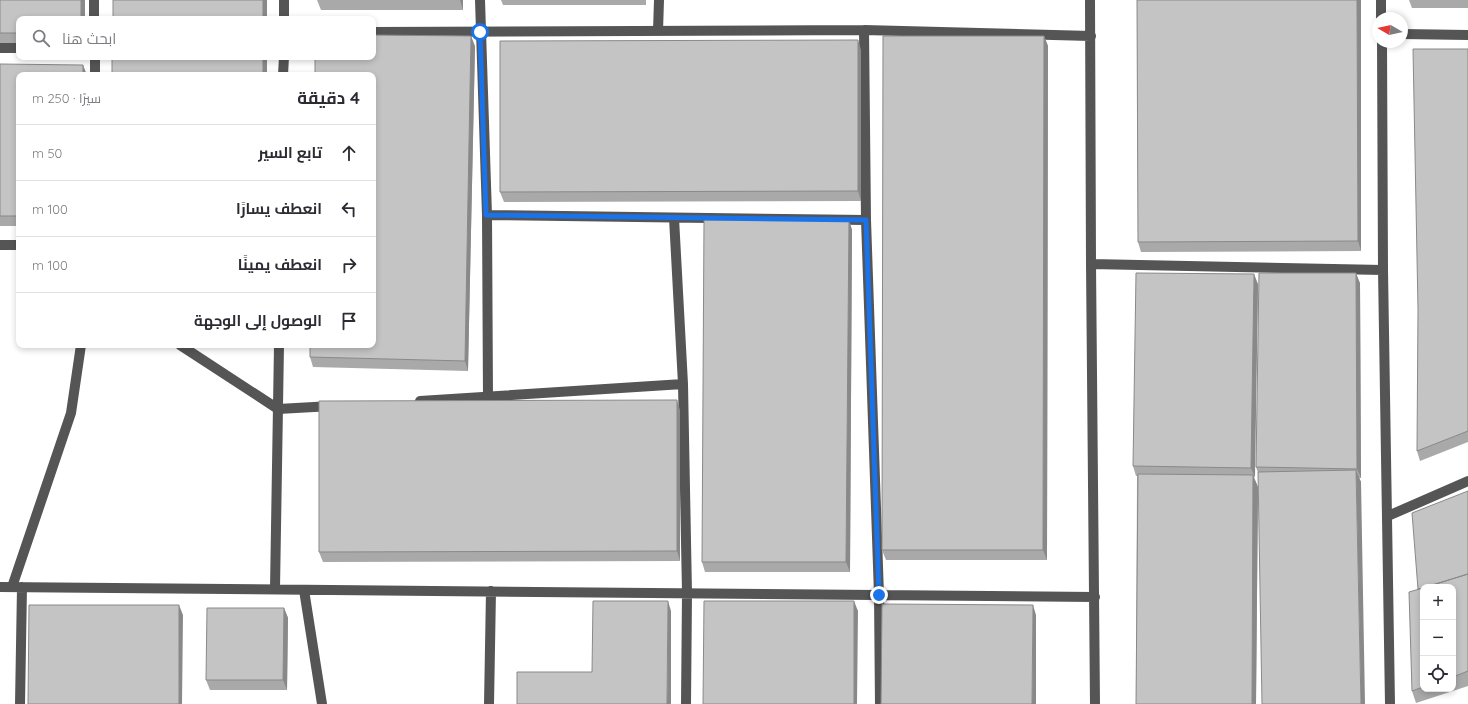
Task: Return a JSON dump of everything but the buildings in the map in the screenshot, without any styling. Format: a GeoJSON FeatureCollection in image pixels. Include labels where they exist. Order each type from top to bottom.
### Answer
{"type":"FeatureCollection","features":[{"type":"Feature","properties":{"kind":"street"},"geometry":{"type":"LineString","coordinates":[[94,0],[94,16]]}},
{"type":"Feature","properties":{"kind":"street"},"geometry":{"type":"LineString","coordinates":[[284,0],[284,16]]}},
{"type":"Feature","properties":{"kind":"street"},"geometry":{"type":"LineString","coordinates":[[480,0],[486,215],[488,398]]}},
{"type":"Feature","properties":{"kind":"street"},"geometry":{"type":"LineString","coordinates":[[658,31],[659,0]]}},
{"type":"Feature","properties":{"kind":"street"},"geometry":{"type":"LineString","coordinates":[[1090,0],[1091,264],[1096,704]]}},
{"type":"Feature","properties":{"kind":"street"},"geometry":{"type":"LineString","coordinates":[[1381,0],[1381,12]]}},
{"type":"Feature","properties":{"kind":"street"},"geometry":{"type":"LineString","coordinates":[[376,32],[864,30],[1091,36]]}},
{"type":"Feature","properties":{"kind":"street"},"geometry":{"type":"LineString","coordinates":[[864,30],[866,220],[879,595],[880,704]]}},
{"type":"Feature","properties":{"kind":"street"},"geometry":{"type":"LineString","coordinates":[[1408,34],[1468,35]]}},
{"type":"Feature","properties":{"kind":"street"},"geometry":{"type":"LineString","coordinates":[[0,48],[16,48]]}},
{"type":"Feature","properties":{"kind":"street"},"geometry":{"type":"LineString","coordinates":[[1382,48],[1383,270],[1390,704]]}},
{"type":"Feature","properties":{"kind":"street"},"geometry":{"type":"LineString","coordinates":[[94,60],[95,72]]}},
{"type":"Feature","properties":{"kind":"street"},"geometry":{"type":"LineString","coordinates":[[283,72],[284,60]]}},
{"type":"Feature","properties":{"kind":"street"},"geometry":{"type":"LineString","coordinates":[[486,215],[866,220]]}},
{"type":"Feature","properties":{"kind":"street"},"geometry":{"type":"LineString","coordinates":[[674,218],[683,384],[687,593],[686,704]]}},
{"type":"Feature","properties":{"kind":"street"},"geometry":{"type":"LineString","coordinates":[[0,245],[16,245]]}},
{"type":"Feature","properties":{"kind":"street"},"geometry":{"type":"LineString","coordinates":[[1091,264],[1383,270]]}},
{"type":"Feature","properties":{"kind":"street"},"geometry":{"type":"LineString","coordinates":[[20,704],[17,587],[71,413],[81,348]]}},
{"type":"Feature","properties":{"kind":"street"},"geometry":{"type":"LineString","coordinates":[[185,348],[278,409],[340,406]]}},
{"type":"Feature","properties":{"kind":"street"},"geometry":{"type":"LineString","coordinates":[[275,589],[279,348]]}},
{"type":"Feature","properties":{"kind":"street"},"geometry":{"type":"LineString","coordinates":[[410,402],[683,384]]}},
{"type":"Feature","properties":{"kind":"street"},"geometry":{"type":"LineString","coordinates":[[1388,516],[1468,481]]}},
{"type":"Feature","properties":{"kind":"street"},"geometry":{"type":"LineString","coordinates":[[0,587],[1095,597]]}},
{"type":"Feature","properties":{"kind":"street"},"geometry":{"type":"LineString","coordinates":[[304,590],[322,704]]}},
{"type":"Feature","properties":{"kind":"street"},"geometry":{"type":"LineString","coordinates":[[489,704],[491,591]]}},
{"type":"Feature","properties":{"kind":"route"},"geometry":{"type":"LineString","coordinates":[[480,32],[486,215],[866,220],[879,595]]}}]}
